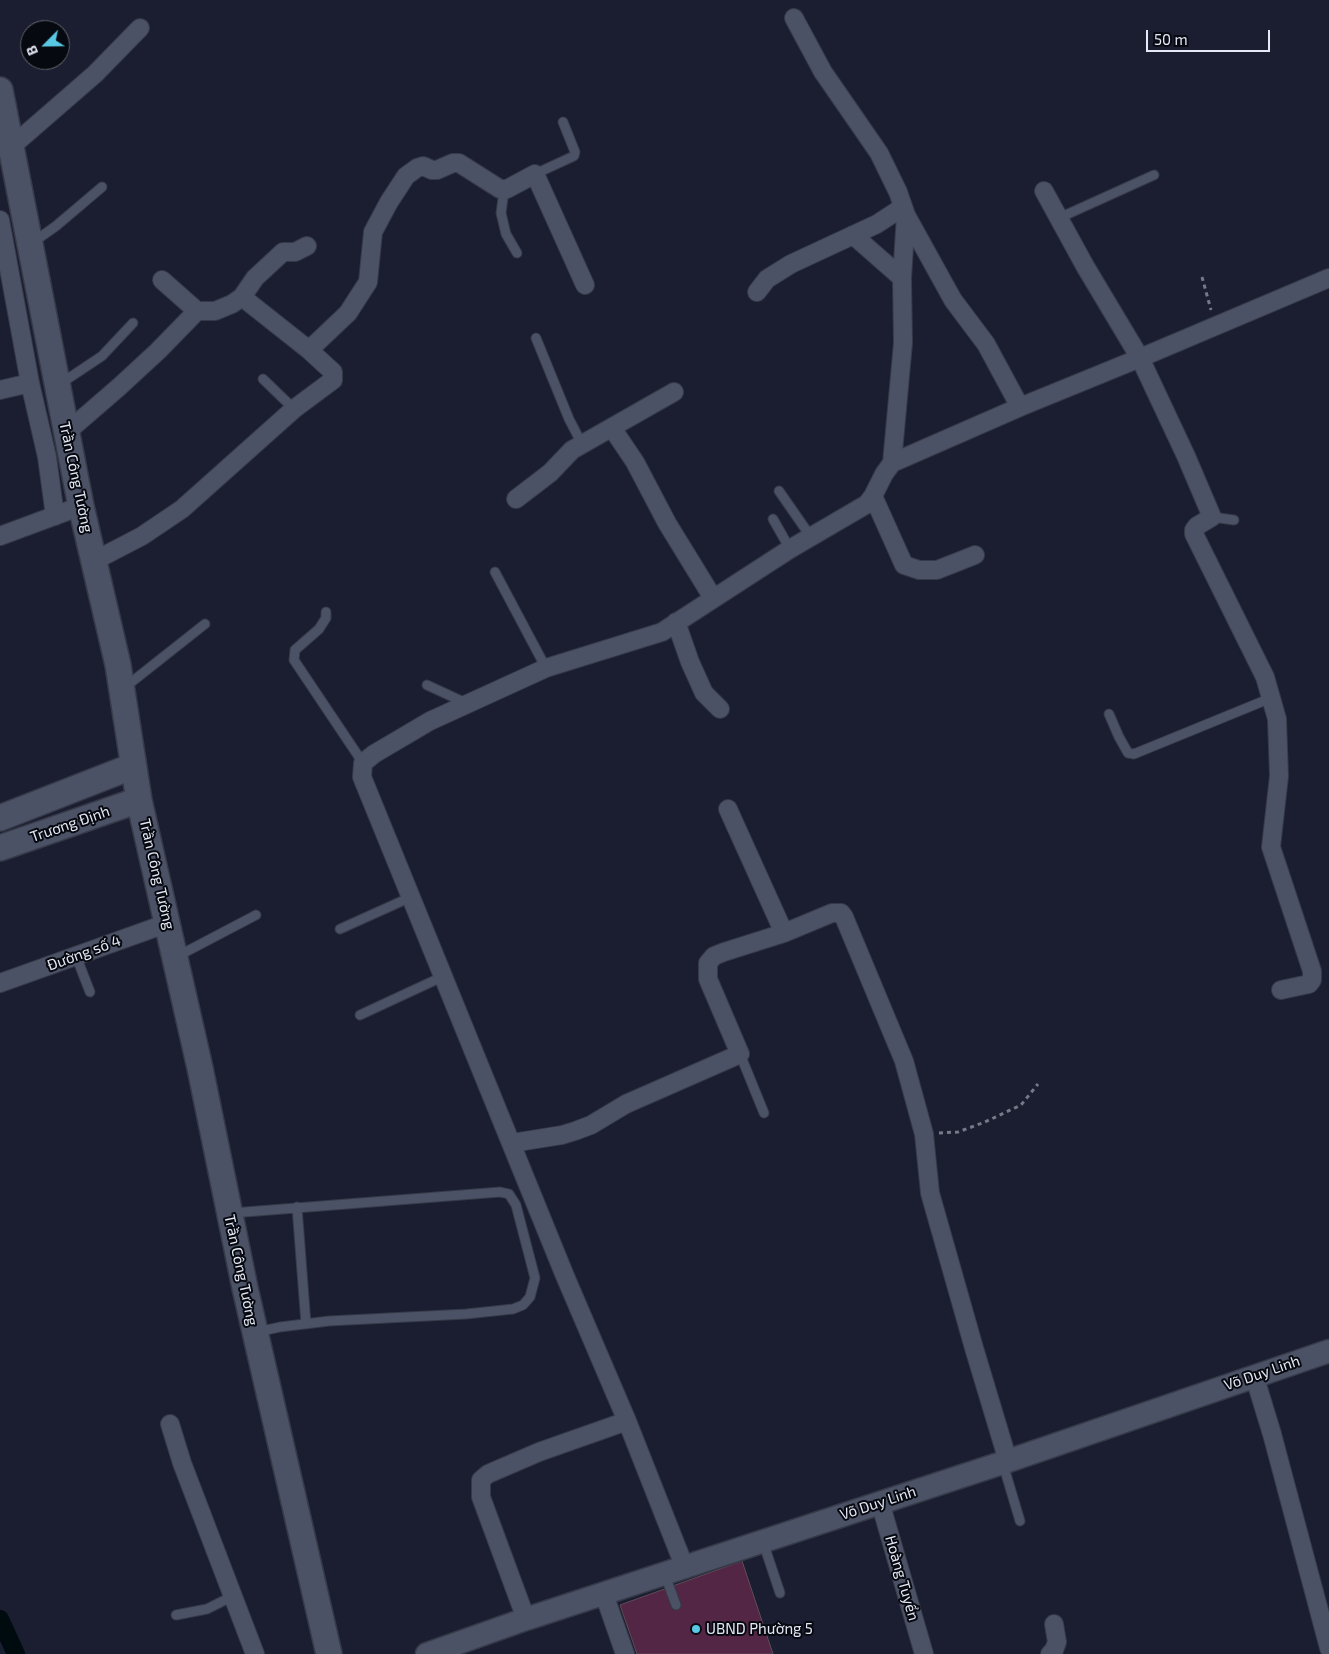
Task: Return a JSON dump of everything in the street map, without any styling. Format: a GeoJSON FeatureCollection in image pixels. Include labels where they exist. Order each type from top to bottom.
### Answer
{"type":"FeatureCollection","features":[{"type":"Feature","properties":{"kind":"main road","name":"Trần Công Tường"},"geometry":{"type":"LineString","coordinates":[[0,90],[81,506],[118,665],[139,800],[176,957],[255,1333],[329,1654]]}},
{"type":"Feature","properties":{"kind":"main road","name":"Trương Định"},"geometry":{"type":"LineString","coordinates":[[2,811],[134,766]]}},
{"type":"Feature","properties":{"kind":"main road","name":"Trương Định"},"geometry":{"type":"LineString","coordinates":[[0,848],[139,800]]}},
{"type":"Feature","properties":{"kind":"street"},"geometry":{"type":"LineString","coordinates":[[794,18],[823,72],[879,153],[898,192],[904,211],[953,300],[986,344],[1020,407]]}},
{"type":"Feature","properties":{"kind":"street"},"geometry":{"type":"LineString","coordinates":[[11,147],[95,74],[140,28]]}},
{"type":"Feature","properties":{"kind":"street"},"geometry":{"type":"LineString","coordinates":[[309,350],[348,313],[370,276],[373,232],[406,176],[423,166],[437,170],[453,164],[459,164],[500,189],[507,188],[536,174],[585,285]]}},
{"type":"Feature","properties":{"kind":"street"},"geometry":{"type":"LineString","coordinates":[[1044,191],[1085,266],[1140,358],[1186,456],[1212,517],[1197,526],[1194,534],[1261,669],[1271,698],[1277,719],[1279,776],[1271,847],[1312,972],[1312,980],[1308,984],[1281,990]]}},
{"type":"Feature","properties":{"kind":"street"},"geometry":{"type":"LineString","coordinates":[[757,292],[767,280],[791,264],[904,211]]}},
{"type":"Feature","properties":{"kind":"street"},"geometry":{"type":"LineString","coordinates":[[892,463],[903,343],[904,211]]}},
{"type":"Feature","properties":{"kind":"street","name":"Trần Công Tường"},"geometry":{"type":"LineString","coordinates":[[0,220],[30,384],[47,457],[55,516]]}},
{"type":"Feature","properties":{"kind":"street"},"geometry":{"type":"LineString","coordinates":[[853,235],[902,278]]}},
{"type":"Feature","properties":{"kind":"street"},"geometry":{"type":"LineString","coordinates":[[162,280],[197,311],[215,311],[242,298],[255,278],[283,252],[295,252],[306,246]]}},
{"type":"Feature","properties":{"kind":"street"},"geometry":{"type":"LineString","coordinates":[[674,1571],[627,1421],[565,1276],[362,777],[363,763],[374,754],[430,721],[546,668],[662,632],[713,598],[866,504],[873,496],[892,463],[1020,407],[1329,278]]}},
{"type":"Feature","properties":{"kind":"street"},"geometry":{"type":"LineString","coordinates":[[94,561],[142,536],[182,508],[294,409],[333,380],[333,372],[309,350],[242,298]]}},
{"type":"Feature","properties":{"kind":"street"},"geometry":{"type":"LineString","coordinates":[[66,432],[119,387],[197,311]]}},
{"type":"Feature","properties":{"kind":"street"},"geometry":{"type":"LineString","coordinates":[[0,390],[30,384]]}},
{"type":"Feature","properties":{"kind":"street"},"geometry":{"type":"LineString","coordinates":[[516,499],[550,473],[572,450],[674,392]]}},
{"type":"Feature","properties":{"kind":"street"},"geometry":{"type":"LineString","coordinates":[[612,428],[634,462],[667,523],[713,598]]}},
{"type":"Feature","properties":{"kind":"street"},"geometry":{"type":"LineString","coordinates":[[873,496],[904,565],[918,570],[937,570],[975,555]]}},
{"type":"Feature","properties":{"kind":"street"},"geometry":{"type":"LineString","coordinates":[[0,536],[81,506]]}},
{"type":"Feature","properties":{"kind":"street"},"geometry":{"type":"LineString","coordinates":[[676,622],[690,662],[704,693],[720,709]]}},
{"type":"Feature","properties":{"kind":"street"},"geometry":{"type":"LineString","coordinates":[[728,809],[784,933]]}},
{"type":"Feature","properties":{"kind":"street"},"geometry":{"type":"LineString","coordinates":[[512,1143],[562,1135],[591,1125],[626,1104],[740,1054],[708,979],[708,963],[714,956],[724,952],[784,933],[832,913],[841,913],[904,1061],[924,1134],[927,1175],[1006,1461]]}},
{"type":"Feature","properties":{"kind":"street","name":"Đường số 4"},"geometry":{"type":"LineString","coordinates":[[0,983],[168,923]]}},
{"type":"Feature","properties":{"kind":"street","name":"Võ Duy Linh"},"geometry":{"type":"LineString","coordinates":[[428,1654],[526,1619],[1006,1461],[1329,1351]]}},
{"type":"Feature","properties":{"kind":"street"},"geometry":{"type":"LineString","coordinates":[[1254,1375],[1275,1444],[1329,1648]]}},
{"type":"Feature","properties":{"kind":"street"},"geometry":{"type":"LineString","coordinates":[[526,1619],[481,1497],[480,1480],[488,1474],[531,1456],[627,1421]]}},
{"type":"Feature","properties":{"kind":"street"},"geometry":{"type":"LineString","coordinates":[[170,1424],[182,1464],[255,1654]]}},
{"type":"Feature","properties":{"kind":"street","name":"Hoàng Tuyển"},"geometry":{"type":"LineString","coordinates":[[880,1502],[924,1654]]}},
{"type":"Feature","properties":{"kind":"street"},"geometry":{"type":"LineString","coordinates":[[604,1594],[625,1654]]}},
{"type":"Feature","properties":{"kind":"street"},"geometry":{"type":"LineString","coordinates":[[1050,1654],[1057,1642],[1054,1624]]}},
{"type":"Feature","properties":{"kind":"lane"},"geometry":{"type":"LineString","coordinates":[[536,174],[574,156],[575,152],[564,122]]}},
{"type":"Feature","properties":{"kind":"lane"},"geometry":{"type":"LineString","coordinates":[[1059,218],[1154,175]]}},
{"type":"Feature","properties":{"kind":"lane"},"geometry":{"type":"LineString","coordinates":[[30,245],[56,226],[102,187]]}},
{"type":"Feature","properties":{"kind":"lane"},"geometry":{"type":"LineString","coordinates":[[507,188],[503,198],[501,214],[506,234],[517,253]]}},
{"type":"Feature","properties":{"kind":"lane"},"geometry":{"type":"LineString","coordinates":[[58,385],[102,356],[133,323]]}},
{"type":"Feature","properties":{"kind":"lane"},"geometry":{"type":"LineString","coordinates":[[536,338],[569,420],[582,444]]}},
{"type":"Feature","properties":{"kind":"lane"},"geometry":{"type":"LineString","coordinates":[[263,379],[294,409]]}},
{"type":"Feature","properties":{"kind":"lane"},"geometry":{"type":"LineString","coordinates":[[779,491],[811,537]]}},
{"type":"Feature","properties":{"kind":"lane"},"geometry":{"type":"LineString","coordinates":[[1212,517],[1234,520]]}},
{"type":"Feature","properties":{"kind":"lane"},"geometry":{"type":"LineString","coordinates":[[773,519],[790,550]]}},
{"type":"Feature","properties":{"kind":"lane"},"geometry":{"type":"LineString","coordinates":[[495,572],[546,668]]}},
{"type":"Feature","properties":{"kind":"lane"},"geometry":{"type":"LineString","coordinates":[[326,612],[326,618],[319,629],[295,650],[294,660],[363,763]]}},
{"type":"Feature","properties":{"kind":"lane"},"geometry":{"type":"LineString","coordinates":[[121,690],[205,624]]}},
{"type":"Feature","properties":{"kind":"lane"},"geometry":{"type":"LineString","coordinates":[[427,685],[468,704]]}},
{"type":"Feature","properties":{"kind":"lane"},"geometry":{"type":"LineString","coordinates":[[1109,714],[1128,753],[1134,754],[1271,698]]}},
{"type":"Feature","properties":{"kind":"lane"},"geometry":{"type":"LineString","coordinates":[[340,929],[411,897]]}},
{"type":"Feature","properties":{"kind":"lane"},"geometry":{"type":"LineString","coordinates":[[176,957],[256,915]]}},
{"type":"Feature","properties":{"kind":"lane"},"geometry":{"type":"LineString","coordinates":[[76,956],[90,992]]}},
{"type":"Feature","properties":{"kind":"lane"},"geometry":{"type":"LineString","coordinates":[[360,1015],[444,976]]}},
{"type":"Feature","properties":{"kind":"lane"},"geometry":{"type":"LineString","coordinates":[[740,1054],[764,1113]]}},
{"type":"Feature","properties":{"kind":"lane"},"geometry":{"type":"LineString","coordinates":[[230,1213],[500,1192],[509,1194],[516,1205],[536,1278],[530,1297],[522,1305],[513,1309],[466,1314],[329,1321],[255,1333]]}},
{"type":"Feature","properties":{"kind":"lane"},"geometry":{"type":"LineString","coordinates":[[297,1207],[306,1324]]}},
{"type":"Feature","properties":{"kind":"lane"},"geometry":{"type":"LineString","coordinates":[[1006,1461],[1020,1521]]}},
{"type":"Feature","properties":{"kind":"lane"},"geometry":{"type":"LineString","coordinates":[[763,1542],[780,1593]]}},
{"type":"Feature","properties":{"kind":"lane"},"geometry":{"type":"LineString","coordinates":[[674,1571],[676,1605]]}},
{"type":"Feature","properties":{"kind":"lane"},"geometry":{"type":"LineString","coordinates":[[176,1616],[207,1609],[233,1596]]}},
{"type":"Feature","properties":{"kind":"path"},"geometry":{"type":"LineString","coordinates":[[1202,277],[1214,326]]}},
{"type":"Feature","properties":{"kind":"path"},"geometry":{"type":"LineString","coordinates":[[924,1134],[958,1132],[985,1122],[1021,1105],[1038,1084]]}},
{"type":"Feature","properties":{"kind":"building","name":"UBND Phường 5"},"geometry":{"type":"Polygon","coordinates":[[[742,1561],[773,1654],[637,1654],[620,1605],[742,1561]]]}},
{"type":"Feature","properties":{"kind":"waterway"},"geometry":{"type":"LineString","coordinates":[[0,1619],[16,1654]]}},
{"type":"Feature","properties":{"kind":"place","name":"UBND Phường 5"},"geometry":{"type":"Point","coordinates":[696,1629]}}]}
